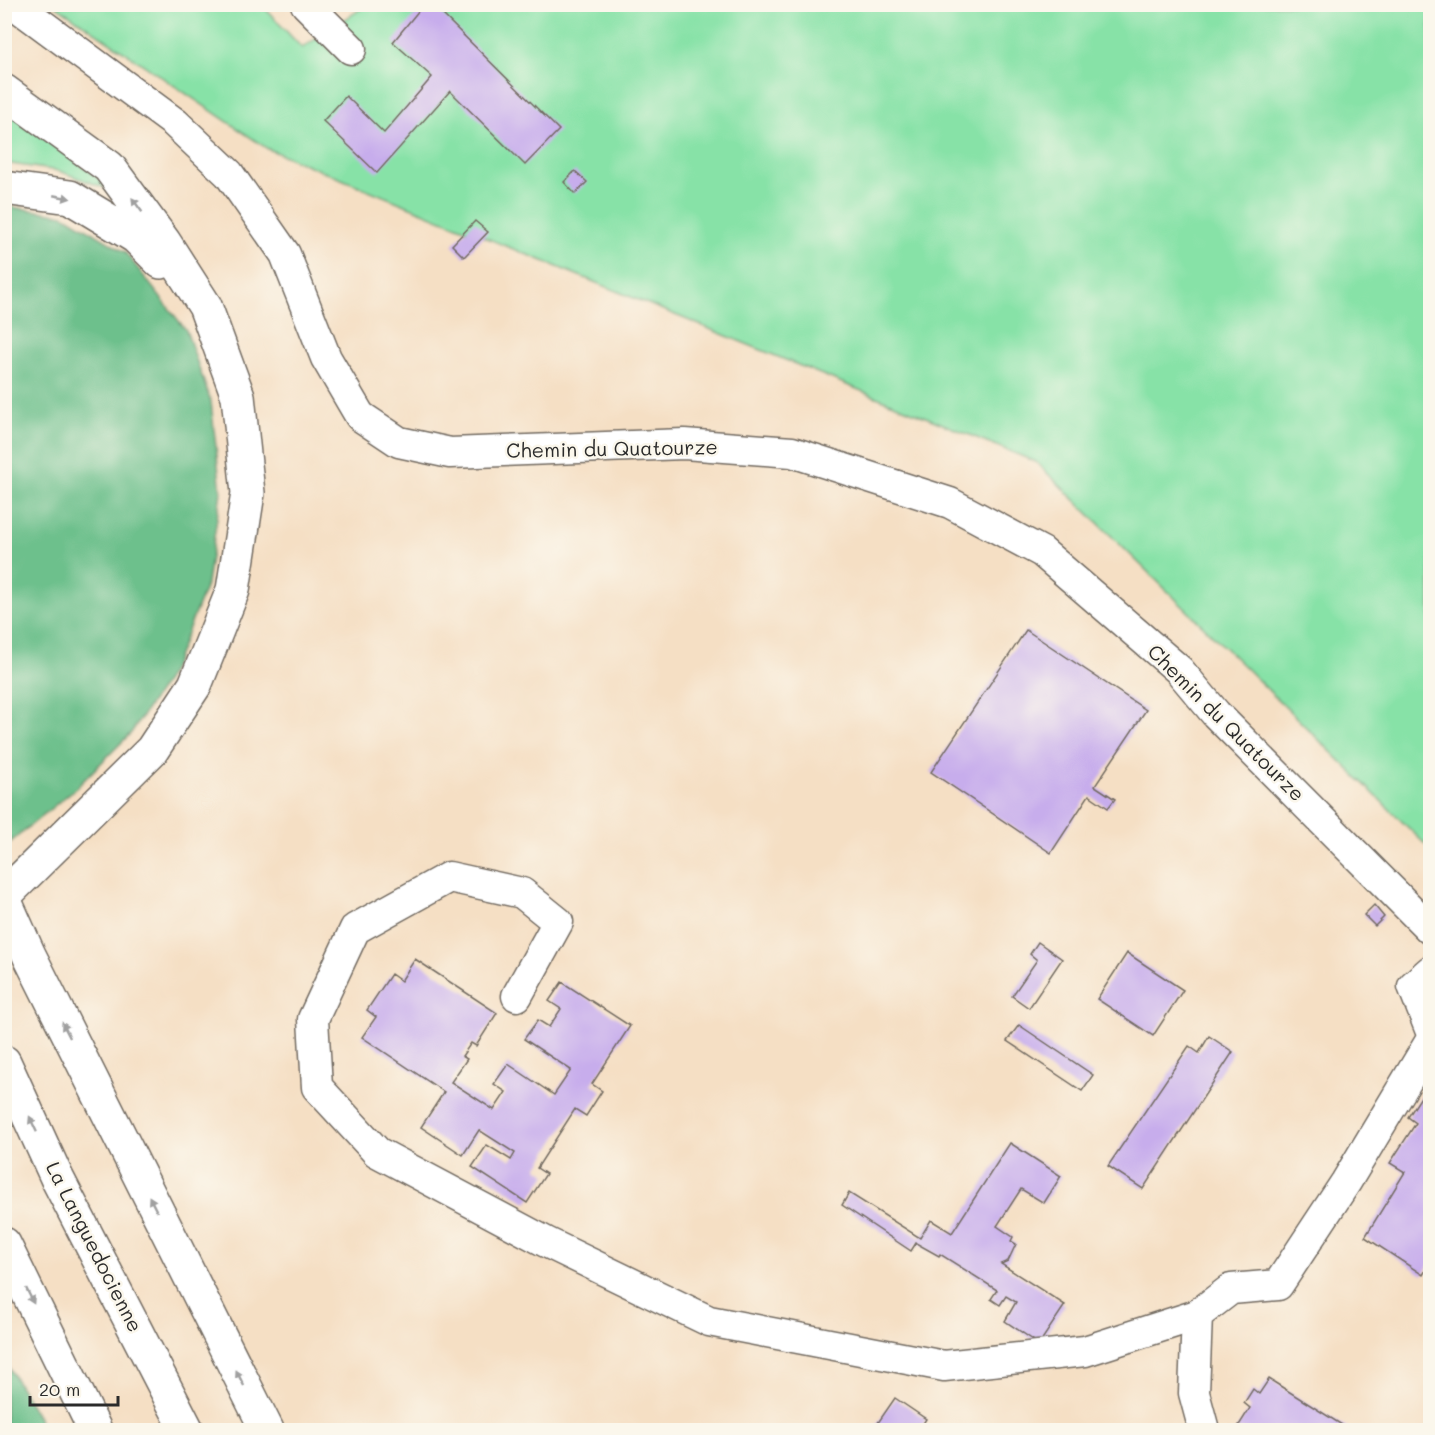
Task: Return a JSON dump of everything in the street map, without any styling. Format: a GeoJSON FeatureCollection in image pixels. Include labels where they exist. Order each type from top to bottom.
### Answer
{"type":"FeatureCollection","features":[{"type":"Feature","properties":{"kind":"highway"},"geometry":{"type":"LineString","coordinates":[[4,91],[109,167],[164,242],[205,306],[238,396],[248,493],[233,590],[195,685],[152,750],[4,898],[28,956],[267,1431]]}},
{"type":"Feature","properties":{"kind":"highway"},"geometry":{"type":"LineString","coordinates":[[4,188],[70,197],[136,237],[205,306]]}},
{"type":"Feature","properties":{"kind":"highway","name":"La Languedocienne"},"geometry":{"type":"LineString","coordinates":[[4,1062],[57,1178],[187,1431]]}},
{"type":"Feature","properties":{"kind":"highway"},"geometry":{"type":"LineString","coordinates":[[4,1244],[95,1431]]}},
{"type":"Feature","properties":{"kind":"street","name":"Chemin du Quatourze"},"geometry":{"type":"LineString","coordinates":[[14,4],[175,123],[229,174],[285,254],[327,358],[360,416],[399,442],[450,453],[684,444],[792,452],[950,503],[1042,552],[1179,670],[1216,714],[1431,929]]}},
{"type":"Feature","properties":{"kind":"street"},"geometry":{"type":"LineString","coordinates":[[306,4],[351,49]]}},
{"type":"Feature","properties":{"kind":"street"},"geometry":{"type":"LineString","coordinates":[[516,996],[558,922],[522,893],[449,876],[355,929],[313,1019],[317,1086],[377,1152],[546,1242],[710,1322],[944,1366],[1085,1351],[1197,1316],[1231,1289],[1278,1285],[1346,1182],[1431,1042]]}},
{"type":"Feature","properties":{"kind":"street"},"geometry":{"type":"LineString","coordinates":[[1431,971],[1413,986],[1431,1029]]}},
{"type":"Feature","properties":{"kind":"street"},"geometry":{"type":"LineString","coordinates":[[1197,1316],[1194,1393],[1204,1431]]}},
{"type":"Feature","properties":{"kind":"green space"},"geometry":{"type":"Polygon","coordinates":[[[368,4],[1430,5],[1430,849],[1036,462],[268,149],[55,5],[262,5],[302,48],[368,4]]]}},
{"type":"Feature","properties":{"kind":"green space"},"geometry":{"type":"Polygon","coordinates":[[[4,108],[119,193],[59,171],[5,163],[4,108]]]}},
{"type":"Feature","properties":{"kind":"green space"},"geometry":{"type":"Polygon","coordinates":[[[5,206],[64,215],[125,252],[186,330],[211,402],[221,492],[207,583],[171,673],[131,733],[77,787],[7,845],[4,839],[5,206]]]}},
{"type":"Feature","properties":{"kind":"green space"},"geometry":{"type":"Polygon","coordinates":[[[4,1361],[45,1430],[16,1430],[5,1423],[4,1361]]]}},
{"type":"Feature","properties":{"kind":"building"},"geometry":{"type":"Polygon","coordinates":[[[424,4],[432,4],[559,130],[525,165],[450,91],[377,173],[323,121],[346,96],[384,133],[432,77],[393,42],[424,4]]]}},
{"type":"Feature","properties":{"kind":"building"},"geometry":{"type":"Polygon","coordinates":[[[575,171],[587,182],[575,194],[564,182],[575,171]]]}},
{"type":"Feature","properties":{"kind":"building"},"geometry":{"type":"Polygon","coordinates":[[[475,221],[488,232],[464,257],[452,245],[475,221]]]}},
{"type":"Feature","properties":{"kind":"building"},"geometry":{"type":"Polygon","coordinates":[[[1026,630],[1146,710],[1095,786],[1115,799],[1108,808],[1089,795],[1051,853],[931,772],[1026,630]]]}},
{"type":"Feature","properties":{"kind":"building"},"geometry":{"type":"Polygon","coordinates":[[[1374,905],[1384,917],[1375,926],[1364,915],[1374,905]]]}},
{"type":"Feature","properties":{"kind":"building"},"geometry":{"type":"Polygon","coordinates":[[[1038,942],[1062,959],[1029,1008],[1012,996],[1037,960],[1030,954],[1038,942]]]}},
{"type":"Feature","properties":{"kind":"building"},"geometry":{"type":"Polygon","coordinates":[[[1127,953],[1183,990],[1153,1036],[1097,999],[1127,953]]]}},
{"type":"Feature","properties":{"kind":"building"},"geometry":{"type":"Polygon","coordinates":[[[415,959],[497,1013],[476,1046],[471,1043],[462,1056],[467,1059],[451,1082],[494,1110],[506,1092],[494,1084],[508,1064],[554,1095],[571,1070],[524,1039],[538,1020],[549,1027],[561,1009],[549,1001],[562,982],[630,1026],[592,1084],[602,1091],[586,1116],[575,1109],[537,1168],[546,1174],[527,1203],[472,1167],[487,1145],[511,1160],[515,1153],[479,1130],[463,1155],[421,1127],[444,1092],[362,1037],[376,1017],[367,1010],[391,974],[401,981],[415,959]]]}},
{"type":"Feature","properties":{"kind":"building"},"geometry":{"type":"Polygon","coordinates":[[[1019,1025],[1093,1075],[1082,1091],[1007,1041],[1019,1025]]]}},
{"type":"Feature","properties":{"kind":"building"},"geometry":{"type":"Polygon","coordinates":[[[1209,1036],[1233,1052],[1143,1189],[1108,1166],[1189,1046],[1199,1053],[1209,1036]]]}},
{"type":"Feature","properties":{"kind":"building"},"geometry":{"type":"Polygon","coordinates":[[[1426,1089],[1430,1092],[1430,1263],[1423,1275],[1365,1237],[1405,1172],[1390,1163],[1416,1123],[1408,1117],[1426,1089]]]}},
{"type":"Feature","properties":{"kind":"building"},"geometry":{"type":"Polygon","coordinates":[[[1010,1143],[1061,1176],[1044,1203],[1021,1189],[997,1226],[1013,1237],[1011,1241],[1016,1244],[1008,1261],[1001,1264],[1065,1305],[1039,1344],[1005,1321],[1016,1302],[1006,1296],[1000,1305],[991,1299],[997,1290],[940,1254],[939,1256],[916,1243],[911,1251],[842,1205],[849,1193],[920,1238],[931,1220],[952,1233],[1010,1143]]]}},
{"type":"Feature","properties":{"kind":"building"},"geometry":{"type":"Polygon","coordinates":[[[1269,1379],[1350,1430],[1236,1430],[1250,1408],[1244,1403],[1253,1389],[1259,1394],[1269,1379]]]}},
{"type":"Feature","properties":{"kind":"building"},"geometry":{"type":"Polygon","coordinates":[[[895,1398],[926,1419],[919,1430],[873,1430],[895,1398]]]}}]}
